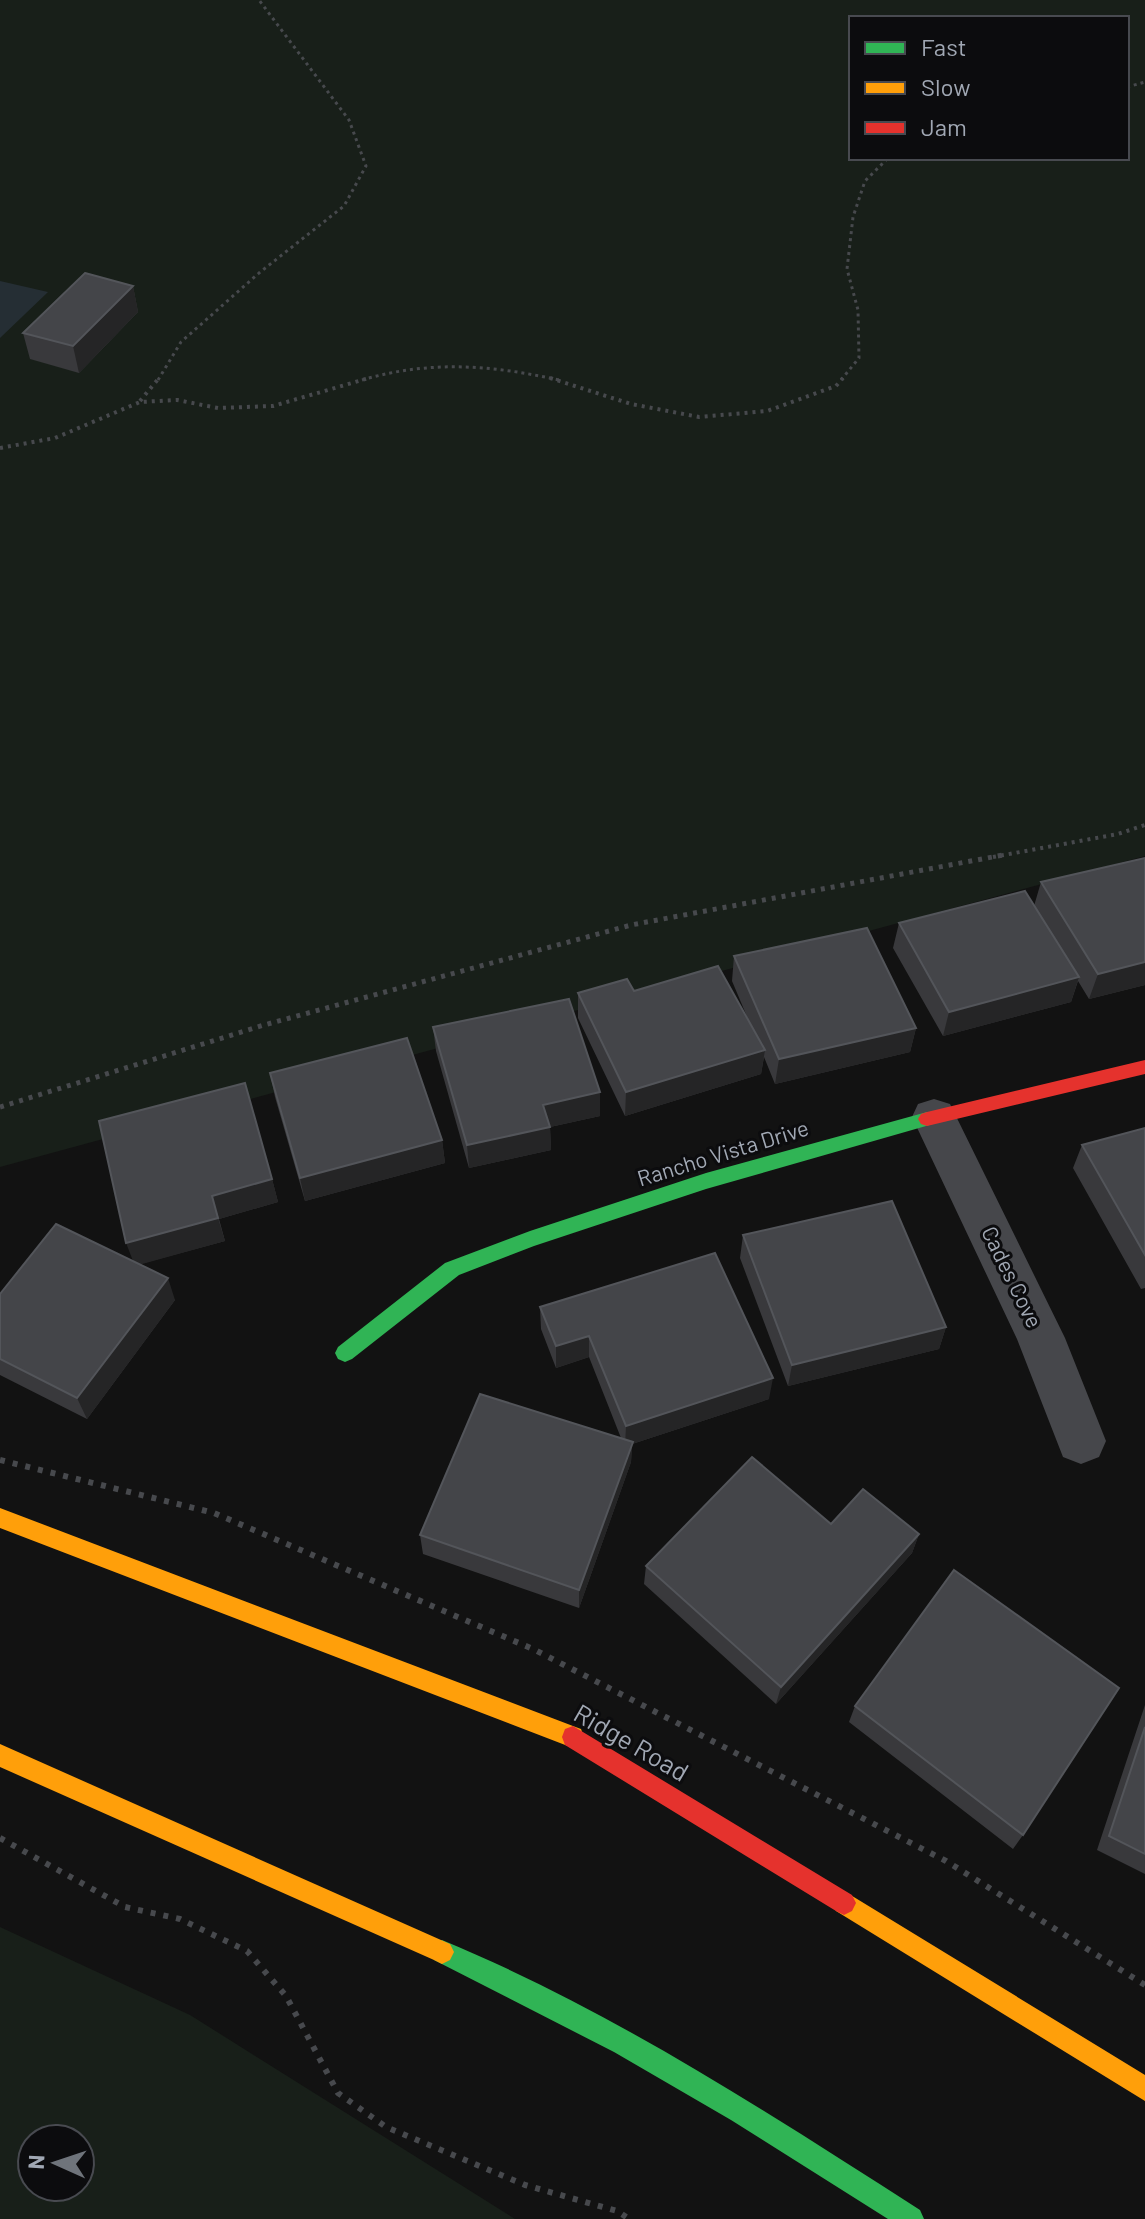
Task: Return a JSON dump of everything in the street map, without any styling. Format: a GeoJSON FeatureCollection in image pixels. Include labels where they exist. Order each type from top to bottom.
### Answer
{"type":"FeatureCollection","features":[{"type":"Feature","properties":{"kind":"main road","name":"Rancho Vista Drive"},"geometry":{"type":"LineString","coordinates":[[345,1353],[452,1269],[530,1239],[706,1181],[934,1117],[1145,1067]]}},
{"type":"Feature","properties":{"kind":"main road","name":"Ridge Road"},"geometry":{"type":"LineString","coordinates":[[0,1518],[581,1740],[1145,2089]]}},
{"type":"Feature","properties":{"kind":"main road"},"geometry":{"type":"LineString","coordinates":[[0,1755],[472,1965],[656,2061],[784,2137],[911,2219]]}},
{"type":"Feature","properties":{"kind":"street","name":"Cades Cove"},"geometry":{"type":"LineString","coordinates":[[934,1117],[1041,1338],[1081,1441]]}},
{"type":"Feature","properties":{"kind":"path"},"geometry":{"type":"LineString","coordinates":[[140,402],[160,377],[181,342],[259,273],[344,206],[366,166],[349,120],[259,0]]}},
{"type":"Feature","properties":{"kind":"path"},"geometry":{"type":"LineString","coordinates":[[0,448],[55,438],[140,402],[177,400],[218,408],[273,406],[385,373],[450,366],[499,367],[525,372],[565,381],[631,404],[699,417],[767,411],[836,386],[859,358],[858,310],[847,269],[853,217],[865,181],[886,160]]}},
{"type":"Feature","properties":{"kind":"path"},"geometry":{"type":"LineString","coordinates":[[0,1107],[264,1025],[631,925],[933,870],[1118,834],[1145,825]]}},
{"type":"Feature","properties":{"kind":"path"},"geometry":{"type":"LineString","coordinates":[[0,1838],[125,1907],[180,1919],[247,1951],[286,1996],[338,2093],[386,2127],[525,2185],[617,2211],[629,2219]]}},
{"type":"Feature","properties":{"kind":"shaded area"},"geometry":{"type":"Polygon","coordinates":[[[0,0],[1145,0],[1145,856],[0,1167],[0,0]]]}},
{"type":"Feature","properties":{"kind":"shaded area"},"geometry":{"type":"Polygon","coordinates":[[[0,281],[48,292],[0,338],[0,281]]]}},
{"type":"Feature","properties":{"kind":"shaded area"},"geometry":{"type":"Polygon","coordinates":[[[0,1927],[190,2015],[515,2219],[0,2219],[0,1927]]]}},
{"type":"Feature","properties":{"kind":"building"},"geometry":{"type":"Polygon","coordinates":[[[85,273],[133,286],[73,346],[23,333],[85,273]]]}},
{"type":"Feature","properties":{"kind":"building"},"geometry":{"type":"Polygon","coordinates":[[[1145,858],[1145,962],[1098,974],[1041,882],[1145,858]]]}},
{"type":"Feature","properties":{"kind":"building"},"geometry":{"type":"Polygon","coordinates":[[[1025,891],[1079,977],[949,1012],[899,923],[1025,891]]]}},
{"type":"Feature","properties":{"kind":"building"},"geometry":{"type":"Polygon","coordinates":[[[867,928],[916,1028],[779,1059],[734,956],[867,928]]]}},
{"type":"Feature","properties":{"kind":"building"},"geometry":{"type":"Polygon","coordinates":[[[718,966],[765,1050],[626,1092],[578,993],[627,979],[634,991],[718,966]]]}},
{"type":"Feature","properties":{"kind":"building"},"geometry":{"type":"Polygon","coordinates":[[[569,999],[600,1092],[543,1105],[550,1127],[467,1145],[433,1027],[569,999]]]}},
{"type":"Feature","properties":{"kind":"building"},"geometry":{"type":"Polygon","coordinates":[[[407,1038],[442,1140],[300,1178],[270,1073],[407,1038]]]}},
{"type":"Feature","properties":{"kind":"building"},"geometry":{"type":"Polygon","coordinates":[[[245,1083],[272,1179],[212,1196],[218,1218],[126,1243],[99,1121],[245,1083]]]}},
{"type":"Feature","properties":{"kind":"building"},"geometry":{"type":"Polygon","coordinates":[[[1145,1128],[1145,1255],[1082,1145],[1145,1128]]]}},
{"type":"Feature","properties":{"kind":"building"},"geometry":{"type":"Polygon","coordinates":[[[892,1201],[946,1327],[792,1365],[743,1235],[892,1201]]]}},
{"type":"Feature","properties":{"kind":"building"},"geometry":{"type":"Polygon","coordinates":[[[56,1224],[168,1278],[77,1398],[0,1359],[0,1294],[56,1224]]]}},
{"type":"Feature","properties":{"kind":"building"},"geometry":{"type":"Polygon","coordinates":[[[715,1253],[773,1378],[626,1426],[589,1336],[556,1346],[540,1307],[715,1253]]]}},
{"type":"Feature","properties":{"kind":"building"},"geometry":{"type":"Polygon","coordinates":[[[480,1394],[633,1442],[579,1590],[420,1535],[480,1394]]]}},
{"type":"Feature","properties":{"kind":"building"},"geometry":{"type":"Polygon","coordinates":[[[752,1457],[831,1524],[863,1489],[919,1534],[781,1687],[646,1566],[752,1457]]]}},
{"type":"Feature","properties":{"kind":"building"},"geometry":{"type":"Polygon","coordinates":[[[954,1570],[1119,1688],[1023,1835],[855,1706],[954,1570]]]}},
{"type":"Feature","properties":{"kind":"building"},"geometry":{"type":"Polygon","coordinates":[[[1145,1727],[1145,1854],[1109,1836],[1145,1727]]]}},
{"type":"Feature","properties":{"kind":"traffic: fast"},"geometry":{"type":"LineString","coordinates":[[345,1353],[452,1269],[530,1239],[706,1181],[927,1119]]}},
{"type":"Feature","properties":{"kind":"traffic: fast"},"geometry":{"type":"LineString","coordinates":[[442,1952],[564,2011],[682,2076],[911,2219]]}},
{"type":"Feature","properties":{"kind":"traffic: slow"},"geometry":{"type":"LineString","coordinates":[[0,1518],[573,1737]]}},
{"type":"Feature","properties":{"kind":"traffic: slow"},"geometry":{"type":"LineString","coordinates":[[0,1755],[442,1952]]}},
{"type":"Feature","properties":{"kind":"traffic: slow"},"geometry":{"type":"LineString","coordinates":[[844,1903],[1145,2089]]}},
{"type":"Feature","properties":{"kind":"traffic: jam"},"geometry":{"type":"LineString","coordinates":[[927,1119],[1145,1067]]}},
{"type":"Feature","properties":{"kind":"traffic: jam"},"geometry":{"type":"LineString","coordinates":[[573,1737],[844,1903]]}}]}
